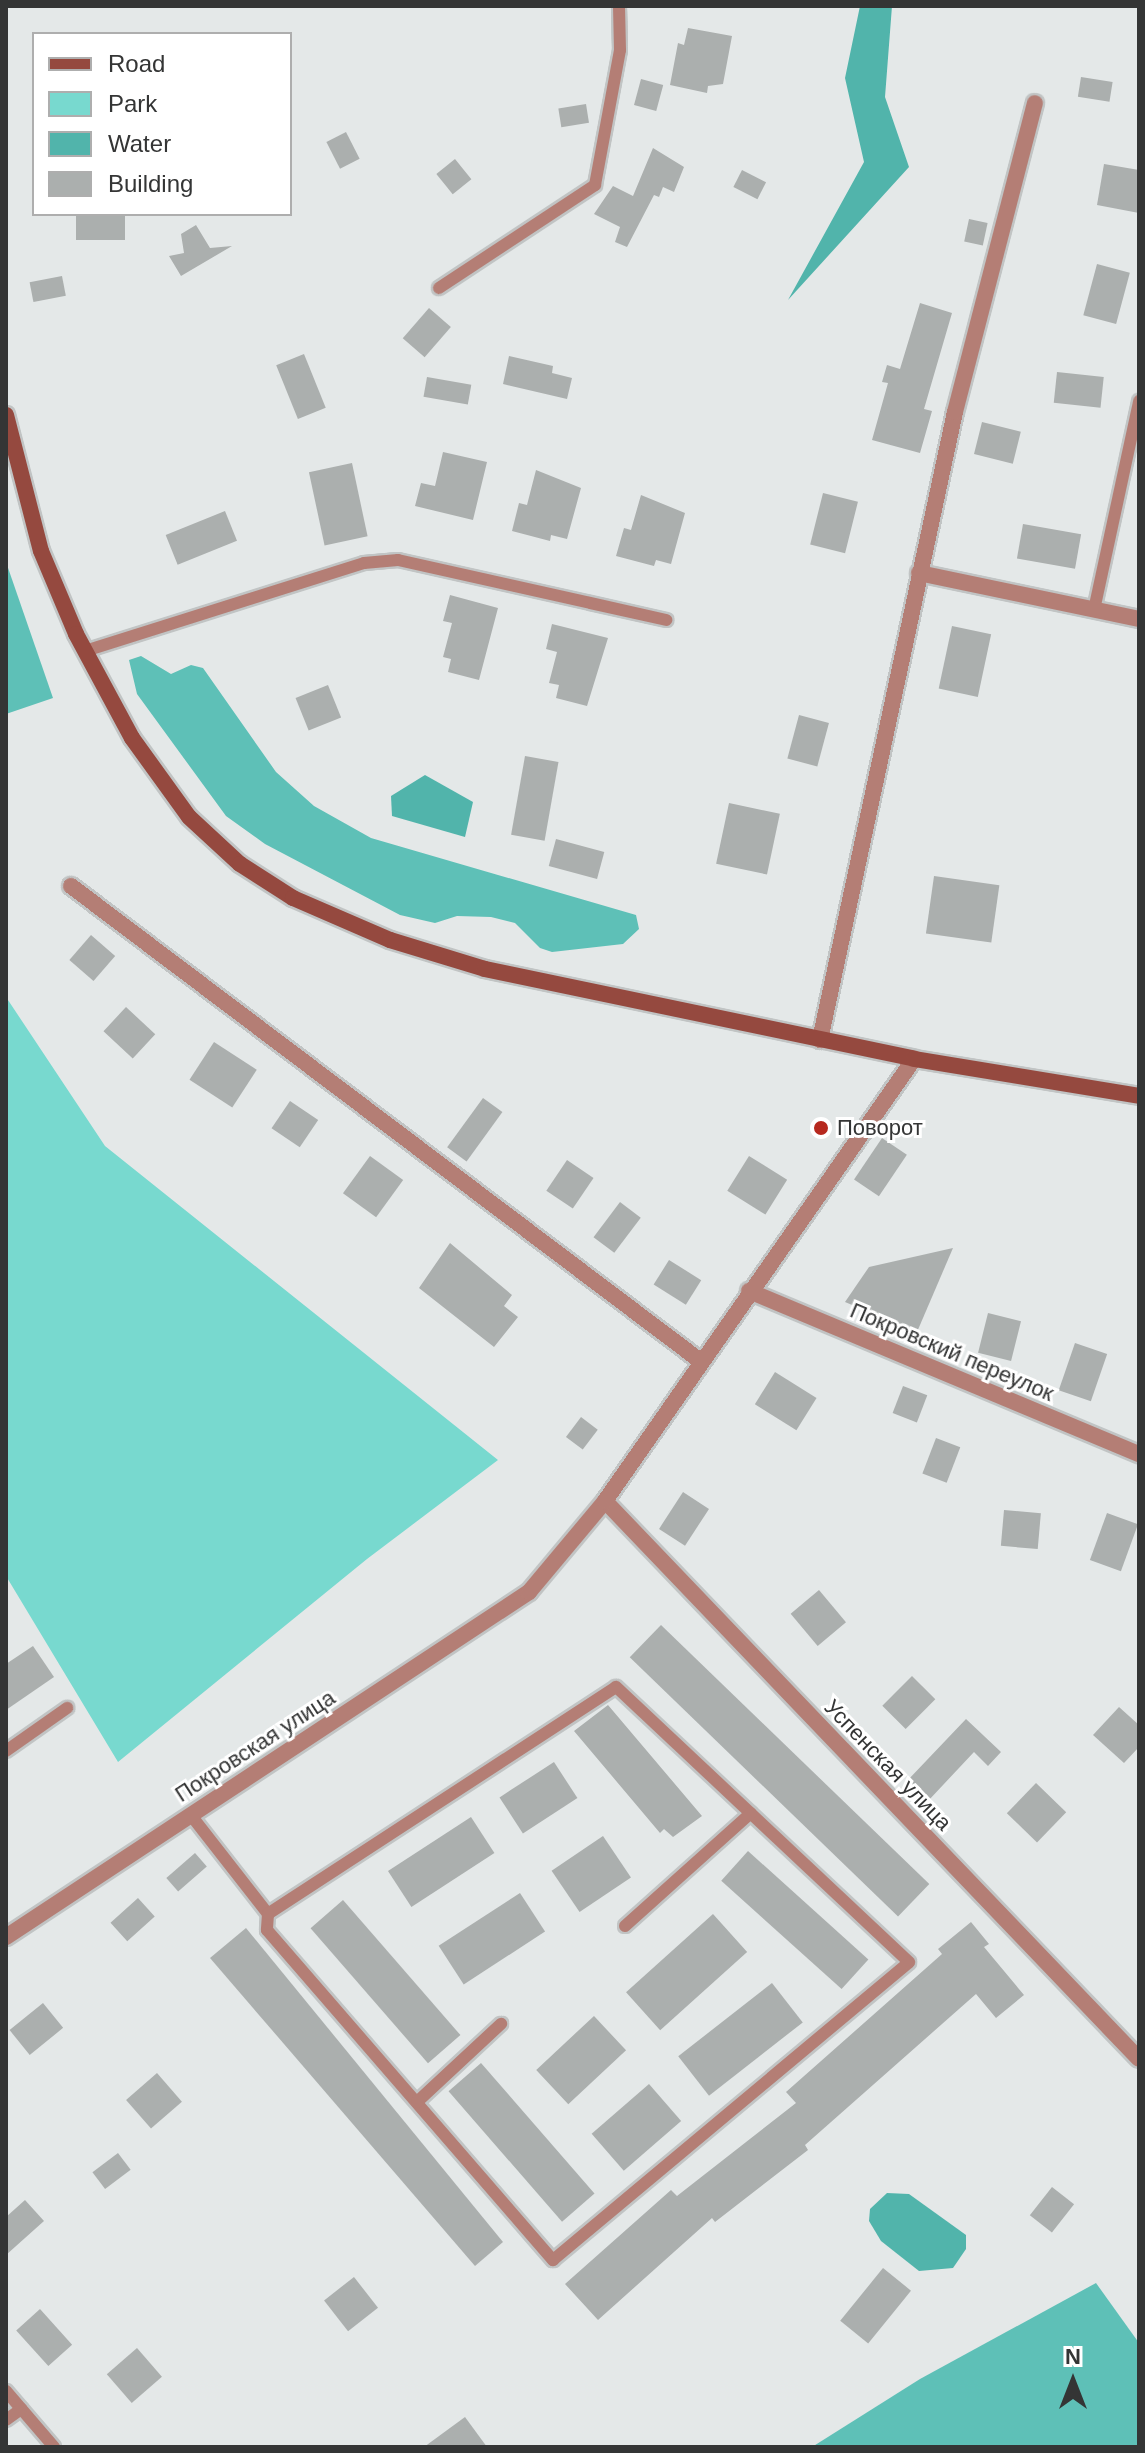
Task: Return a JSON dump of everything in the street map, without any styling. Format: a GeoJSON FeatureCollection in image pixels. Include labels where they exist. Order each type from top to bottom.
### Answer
{"type":"FeatureCollection","features":[{"type":"Feature","properties":{"kind":"main road"},"geometry":{"type":"LineString","coordinates":[[6,415],[41,551],[85,651],[132,738],[189,817],[240,864],[293,898],[390,940],[485,969],[914,1059],[1139,1096]]}},
{"type":"Feature","properties":{"kind":"street"},"geometry":{"type":"LineString","coordinates":[[820,1040],[919,573],[978,316],[1035,103]]}},
{"type":"Feature","properties":{"kind":"street"},"geometry":{"type":"LineString","coordinates":[[919,573],[1139,619]]}},
{"type":"Feature","properties":{"kind":"street"},"geometry":{"type":"LineString","coordinates":[[71,886],[699,1360]]}},
{"type":"Feature","properties":{"kind":"street","name":"Покровская улица"},"geometry":{"type":"LineString","coordinates":[[6,1937],[529,1592],[605,1501],[699,1360],[914,1059]]}},
{"type":"Feature","properties":{"kind":"street","name":"Покровский переулок"},"geometry":{"type":"LineString","coordinates":[[749,1291],[1139,1454]]}},
{"type":"Feature","properties":{"kind":"street","name":"Успенская улица"},"geometry":{"type":"LineString","coordinates":[[605,1501],[1139,2059]]}},
{"type":"Feature","properties":{"kind":"lane"},"geometry":{"type":"LineString","coordinates":[[439,288],[595,185],[620,50],[619,6]]}},
{"type":"Feature","properties":{"kind":"lane"},"geometry":{"type":"LineString","coordinates":[[1094,610],[1139,401]]}},
{"type":"Feature","properties":{"kind":"lane"},"geometry":{"type":"LineString","coordinates":[[85,651],[364,563],[398,560],[666,620]]}},
{"type":"Feature","properties":{"kind":"lane"},"geometry":{"type":"LineString","coordinates":[[190,1814],[268,1914],[267,1930],[553,2260],[909,1962],[616,1687],[268,1914]]}},
{"type":"Feature","properties":{"kind":"lane"},"geometry":{"type":"LineString","coordinates":[[6,1751],[67,1708]]}},
{"type":"Feature","properties":{"kind":"lane"},"geometry":{"type":"LineString","coordinates":[[625,1926],[751,1813]]}},
{"type":"Feature","properties":{"kind":"lane"},"geometry":{"type":"LineString","coordinates":[[417,2102],[501,2024]]}},
{"type":"Feature","properties":{"kind":"lane"},"geometry":{"type":"LineString","coordinates":[[6,2391],[54,2447]]}},
{"type":"Feature","properties":{"kind":"lane"},"geometry":{"type":"LineString","coordinates":[[6,2420],[21,2409]]}},
{"type":"Feature","properties":{"kind":"green space"},"geometry":{"type":"Polygon","coordinates":[[[6,997],[105,1146],[498,1460],[367,1559],[118,1762],[6,1576],[6,997]]]}},
{"type":"Feature","properties":{"kind":"shaded area"},"geometry":{"type":"Polygon","coordinates":[[[6,562],[53,698],[6,714],[6,562]]]}},
{"type":"Feature","properties":{"kind":"shaded area"},"geometry":{"type":"Polygon","coordinates":[[[141,656],[171,674],[191,665],[203,668],[276,772],[314,806],[371,838],[636,915],[639,929],[623,944],[552,952],[540,948],[515,923],[491,917],[457,916],[435,923],[400,915],[265,844],[226,816],[137,694],[129,660],[141,656]]]}},
{"type":"Feature","properties":{"kind":"shaded area"},"geometry":{"type":"Polygon","coordinates":[[[1096,2283],[1139,2343],[1139,2447],[812,2447],[920,2379],[1096,2283]]]}},
{"type":"Feature","properties":{"kind":"water"},"geometry":{"type":"Polygon","coordinates":[[[860,6],[892,6],[885,97],[909,167],[788,300],[864,162],[845,78],[860,6]]]}},
{"type":"Feature","properties":{"kind":"water"},"geometry":{"type":"Polygon","coordinates":[[[425,775],[473,802],[465,837],[392,816],[391,796],[425,775]]]}},
{"type":"Feature","properties":{"kind":"water"},"geometry":{"type":"Polygon","coordinates":[[[887,2193],[909,2194],[966,2235],[966,2249],[953,2268],[919,2271],[881,2241],[869,2221],[870,2209],[887,2193]]]}},
{"type":"Feature","properties":{"kind":"building"},"geometry":{"type":"Polygon","coordinates":[[[688,28],[732,36],[723,84],[708,86],[707,93],[670,85],[678,43],[684,45],[688,28]]]}},
{"type":"Feature","properties":{"kind":"building"},"geometry":{"type":"Polygon","coordinates":[[[1081,77],[1113,82],[1109,102],[1078,97],[1081,77]]]}},
{"type":"Feature","properties":{"kind":"building"},"geometry":{"type":"Polygon","coordinates":[[[641,79],[663,85],[656,111],[634,105],[641,79]]]}},
{"type":"Feature","properties":{"kind":"building"},"geometry":{"type":"Polygon","coordinates":[[[586,104],[589,123],[561,127],[558,108],[586,104]]]}},
{"type":"Feature","properties":{"kind":"building"},"geometry":{"type":"Polygon","coordinates":[[[346,132],[360,159],[340,169],[326,142],[346,132]]]}},
{"type":"Feature","properties":{"kind":"building"},"geometry":{"type":"Polygon","coordinates":[[[653,148],[684,167],[674,192],[663,187],[659,197],[654,195],[627,247],[615,242],[620,227],[594,214],[613,186],[633,196],[653,148]]]}},
{"type":"Feature","properties":{"kind":"building"},"geometry":{"type":"Polygon","coordinates":[[[455,159],[471,179],[453,194],[436,174],[455,159]]]}},
{"type":"Feature","properties":{"kind":"building"},"geometry":{"type":"Polygon","coordinates":[[[1104,164],[1139,170],[1139,213],[1097,205],[1104,164]]]}},
{"type":"Feature","properties":{"kind":"building"},"geometry":{"type":"Polygon","coordinates":[[[742,170],[766,182],[757,199],[733,187],[742,170]]]}},
{"type":"Feature","properties":{"kind":"building"},"geometry":{"type":"Polygon","coordinates":[[[76,216],[125,216],[125,240],[76,240],[76,216]]]}},
{"type":"Feature","properties":{"kind":"building"},"geometry":{"type":"Polygon","coordinates":[[[969,219],[988,223],[983,245],[964,241],[969,219]]]}},
{"type":"Feature","properties":{"kind":"building"},"geometry":{"type":"Polygon","coordinates":[[[196,225],[210,248],[232,246],[181,276],[169,256],[184,253],[181,234],[196,225]]]}},
{"type":"Feature","properties":{"kind":"building"},"geometry":{"type":"Polygon","coordinates":[[[1097,264],[1130,273],[1116,324],[1083,315],[1097,264]]]}},
{"type":"Feature","properties":{"kind":"building"},"geometry":{"type":"Polygon","coordinates":[[[62,276],[66,296],[33,302],[30,282],[62,276]]]}},
{"type":"Feature","properties":{"kind":"building"},"geometry":{"type":"Polygon","coordinates":[[[920,303],[952,313],[924,409],[932,411],[920,453],[872,440],[888,383],[882,382],[887,365],[900,369],[920,303]]]}},
{"type":"Feature","properties":{"kind":"building"},"geometry":{"type":"Polygon","coordinates":[[[429,308],[451,327],[425,357],[403,338],[429,308]]]}},
{"type":"Feature","properties":{"kind":"building"},"geometry":{"type":"Polygon","coordinates":[[[304,354],[326,408],[298,419],[276,365],[304,354]]]}},
{"type":"Feature","properties":{"kind":"building"},"geometry":{"type":"Polygon","coordinates":[[[509,356],[553,366],[552,373],[572,378],[567,399],[503,384],[509,356]]]}},
{"type":"Feature","properties":{"kind":"building"},"geometry":{"type":"Polygon","coordinates":[[[1057,372],[1104,377],[1101,408],[1054,403],[1057,372]]]}},
{"type":"Feature","properties":{"kind":"building"},"geometry":{"type":"Polygon","coordinates":[[[427,377],[471,385],[468,405],[424,397],[427,377]]]}},
{"type":"Feature","properties":{"kind":"building"},"geometry":{"type":"Polygon","coordinates":[[[982,422],[1021,432],[1013,464],[974,454],[982,422]]]}},
{"type":"Feature","properties":{"kind":"building"},"geometry":{"type":"Polygon","coordinates":[[[443,452],[487,462],[473,520],[415,506],[421,483],[435,486],[443,452]]]}},
{"type":"Feature","properties":{"kind":"building"},"geometry":{"type":"Polygon","coordinates":[[[352,463],[368,536],[325,546],[309,472],[352,463]]]}},
{"type":"Feature","properties":{"kind":"building"},"geometry":{"type":"Polygon","coordinates":[[[536,470],[581,488],[567,539],[551,535],[550,541],[512,531],[519,503],[527,505],[536,470]]]}},
{"type":"Feature","properties":{"kind":"building"},"geometry":{"type":"Polygon","coordinates":[[[823,493],[858,502],[845,553],[810,544],[823,493]]]}},
{"type":"Feature","properties":{"kind":"building"},"geometry":{"type":"Polygon","coordinates":[[[641,495],[685,513],[671,564],[656,560],[654,566],[616,556],[624,528],[631,530],[641,495]]]}},
{"type":"Feature","properties":{"kind":"building"},"geometry":{"type":"Polygon","coordinates":[[[225,511],[237,541],[178,565],[166,535],[225,511]]]}},
{"type":"Feature","properties":{"kind":"building"},"geometry":{"type":"Polygon","coordinates":[[[1023,524],[1081,534],[1075,569],[1017,558],[1023,524]]]}},
{"type":"Feature","properties":{"kind":"building"},"geometry":{"type":"Polygon","coordinates":[[[450,595],[498,608],[479,680],[448,672],[451,659],[443,657],[452,623],[443,621],[450,595]]]}},
{"type":"Feature","properties":{"kind":"building"},"geometry":{"type":"Polygon","coordinates":[[[552,624],[608,638],[587,706],[556,698],[559,685],[549,683],[557,652],[546,649],[552,624]]]}},
{"type":"Feature","properties":{"kind":"building"},"geometry":{"type":"Polygon","coordinates":[[[952,626],[991,634],[978,697],[939,689],[952,626]]]}},
{"type":"Feature","properties":{"kind":"building"},"geometry":{"type":"Polygon","coordinates":[[[328,685],[341,717],[309,731],[296,698],[328,685]]]}},
{"type":"Feature","properties":{"kind":"building"},"geometry":{"type":"Polygon","coordinates":[[[799,715],[829,723],[817,766],[787,758],[799,715]]]}},
{"type":"Feature","properties":{"kind":"building"},"geometry":{"type":"Polygon","coordinates":[[[525,756],[558,762],[545,841],[511,835],[525,756]]]}},
{"type":"Feature","properties":{"kind":"building"},"geometry":{"type":"Polygon","coordinates":[[[729,803],[780,814],[767,874],[716,864],[729,803]]]}},
{"type":"Feature","properties":{"kind":"building"},"geometry":{"type":"Polygon","coordinates":[[[556,839],[604,852],[597,879],[549,866],[556,839]]]}},
{"type":"Feature","properties":{"kind":"building"},"geometry":{"type":"Polygon","coordinates":[[[934,876],[999,885],[991,943],[926,933],[934,876]]]}},
{"type":"Feature","properties":{"kind":"building"},"geometry":{"type":"Polygon","coordinates":[[[91,935],[115,956],[94,981],[69,960],[91,935]]]}},
{"type":"Feature","properties":{"kind":"building"},"geometry":{"type":"Polygon","coordinates":[[[126,1007],[155,1034],[133,1058],[103,1031],[126,1007]]]}},
{"type":"Feature","properties":{"kind":"building"},"geometry":{"type":"Polygon","coordinates":[[[214,1042],[257,1070],[232,1108],[189,1080],[214,1042]]]}},
{"type":"Feature","properties":{"kind":"building"},"geometry":{"type":"Polygon","coordinates":[[[483,1098],[502,1112],[467,1161],[447,1147],[483,1098]]]}},
{"type":"Feature","properties":{"kind":"building"},"geometry":{"type":"Polygon","coordinates":[[[290,1101],[318,1120],[300,1147],[272,1128],[290,1101]]]}},
{"type":"Feature","properties":{"kind":"building"},"geometry":{"type":"Polygon","coordinates":[[[882,1138],[907,1155],[879,1196],[854,1179],[882,1138]]]}},
{"type":"Feature","properties":{"kind":"building"},"geometry":{"type":"Polygon","coordinates":[[[370,1156],[403,1180],[376,1217],[343,1193],[370,1156]]]}},
{"type":"Feature","properties":{"kind":"building"},"geometry":{"type":"Polygon","coordinates":[[[749,1156],[787,1180],[765,1215],[727,1191],[749,1156]]]}},
{"type":"Feature","properties":{"kind":"building"},"geometry":{"type":"Polygon","coordinates":[[[567,1160],[594,1178],[573,1209],[546,1191],[567,1160]]]}},
{"type":"Feature","properties":{"kind":"building"},"geometry":{"type":"Polygon","coordinates":[[[620,1202],[641,1218],[614,1253],[594,1237],[620,1202]]]}},
{"type":"Feature","properties":{"kind":"building"},"geometry":{"type":"Polygon","coordinates":[[[450,1243],[512,1295],[504,1306],[518,1317],[494,1347],[419,1288],[450,1243]]]}},
{"type":"Feature","properties":{"kind":"building"},"geometry":{"type":"Polygon","coordinates":[[[953,1248],[917,1332],[845,1302],[869,1267],[953,1248]]]}},
{"type":"Feature","properties":{"kind":"building"},"geometry":{"type":"Polygon","coordinates":[[[669,1260],[701,1280],[686,1305],[654,1285],[669,1260]]]}},
{"type":"Feature","properties":{"kind":"building"},"geometry":{"type":"Polygon","coordinates":[[[988,1313],[1021,1321],[1011,1361],[978,1353],[988,1313]]]}},
{"type":"Feature","properties":{"kind":"building"},"geometry":{"type":"Polygon","coordinates":[[[1075,1343],[1107,1354],[1091,1401],[1059,1390],[1075,1343]]]}},
{"type":"Feature","properties":{"kind":"building"},"geometry":{"type":"Polygon","coordinates":[[[775,1372],[817,1398],[796,1430],[755,1404],[775,1372]]]}},
{"type":"Feature","properties":{"kind":"building"},"geometry":{"type":"Polygon","coordinates":[[[903,1386],[927,1395],[917,1422],[893,1413],[903,1386]]]}},
{"type":"Feature","properties":{"kind":"building"},"geometry":{"type":"Polygon","coordinates":[[[581,1417],[598,1430],[583,1450],[566,1437],[581,1417]]]}},
{"type":"Feature","properties":{"kind":"building"},"geometry":{"type":"Polygon","coordinates":[[[936,1438],[960,1447],[947,1483],[922,1473],[936,1438]]]}},
{"type":"Feature","properties":{"kind":"building"},"geometry":{"type":"Polygon","coordinates":[[[683,1492],[709,1509],[685,1546],[659,1529],[683,1492]]]}},
{"type":"Feature","properties":{"kind":"building"},"geometry":{"type":"Polygon","coordinates":[[[1004,1510],[1041,1513],[1038,1549],[1001,1546],[1004,1510]]]}},
{"type":"Feature","properties":{"kind":"building"},"geometry":{"type":"Polygon","coordinates":[[[1107,1513],[1138,1524],[1121,1571],[1090,1560],[1107,1513]]]}},
{"type":"Feature","properties":{"kind":"building"},"geometry":{"type":"Polygon","coordinates":[[[819,1590],[846,1622],[818,1646],[791,1614],[819,1590]]]}},
{"type":"Feature","properties":{"kind":"building"},"geometry":{"type":"Polygon","coordinates":[[[661,1625],[929,1884],[898,1916],[630,1657],[661,1625]]]}},
{"type":"Feature","properties":{"kind":"building"},"geometry":{"type":"Polygon","coordinates":[[[33,1646],[54,1677],[6,1710],[6,1664],[33,1646]]]}},
{"type":"Feature","properties":{"kind":"building"},"geometry":{"type":"Polygon","coordinates":[[[912,1676],[935,1699],[906,1729],[882,1706],[912,1676]]]}},
{"type":"Feature","properties":{"kind":"building"},"geometry":{"type":"Polygon","coordinates":[[[608,1705],[702,1816],[673,1837],[664,1829],[660,1833],[574,1731],[608,1705]]]}},
{"type":"Feature","properties":{"kind":"building"},"geometry":{"type":"Polygon","coordinates":[[[1119,1707],[1139,1725],[1139,1747],[1124,1763],[1093,1735],[1119,1707]]]}},
{"type":"Feature","properties":{"kind":"building"},"geometry":{"type":"Polygon","coordinates":[[[966,1719],[1001,1752],[988,1766],[974,1752],[928,1801],[907,1781],[966,1719]]]}},
{"type":"Feature","properties":{"kind":"building"},"geometry":{"type":"Polygon","coordinates":[[[554,1762],[577,1798],[523,1833],[499,1797],[554,1762]]]}},
{"type":"Feature","properties":{"kind":"building"},"geometry":{"type":"Polygon","coordinates":[[[1036,1783],[1066,1812],[1037,1842],[1007,1813],[1036,1783]]]}},
{"type":"Feature","properties":{"kind":"building"},"geometry":{"type":"Polygon","coordinates":[[[471,1817],[494,1853],[411,1907],[388,1871],[471,1817]]]}},
{"type":"Feature","properties":{"kind":"building"},"geometry":{"type":"Polygon","coordinates":[[[603,1836],[631,1877],[580,1912],[552,1871],[603,1836]]]}},
{"type":"Feature","properties":{"kind":"building"},"geometry":{"type":"Polygon","coordinates":[[[748,1851],[868,1959],[842,1989],[721,1881],[748,1851]]]}},
{"type":"Feature","properties":{"kind":"building"},"geometry":{"type":"Polygon","coordinates":[[[195,1853],[207,1867],[178,1892],[166,1878],[195,1853]]]}},
{"type":"Feature","properties":{"kind":"building"},"geometry":{"type":"Polygon","coordinates":[[[520,1893],[545,1932],[464,1984],[439,1946],[520,1893]]]}},
{"type":"Feature","properties":{"kind":"building"},"geometry":{"type":"Polygon","coordinates":[[[138,1898],[155,1917],[127,1941],[111,1923],[138,1898]]]}},
{"type":"Feature","properties":{"kind":"building"},"geometry":{"type":"Polygon","coordinates":[[[343,1900],[460,2035],[428,2063],[311,1928],[343,1900]]]}},
{"type":"Feature","properties":{"kind":"building"},"geometry":{"type":"Polygon","coordinates":[[[713,1914],[747,1952],[660,2030],[626,1992],[713,1914]]]}},
{"type":"Feature","properties":{"kind":"building"},"geometry":{"type":"Polygon","coordinates":[[[971,1922],[989,1944],[984,1947],[1024,1995],[996,2018],[976,1994],[805,2145],[808,2150],[715,2222],[712,2218],[598,2320],[565,2284],[671,2190],[677,2196],[796,2103],[786,2092],[942,1954],[938,1949],[971,1922]]]}},
{"type":"Feature","properties":{"kind":"building"},"geometry":{"type":"Polygon","coordinates":[[[246,1928],[503,2242],[475,2266],[210,1958],[246,1928]]]}},
{"type":"Feature","properties":{"kind":"building"},"geometry":{"type":"Polygon","coordinates":[[[772,1983],[803,2022],[709,2096],[678,2056],[772,1983]]]}},
{"type":"Feature","properties":{"kind":"building"},"geometry":{"type":"Polygon","coordinates":[[[43,2003],[63,2028],[30,2055],[10,2030],[43,2003]]]}},
{"type":"Feature","properties":{"kind":"building"},"geometry":{"type":"Polygon","coordinates":[[[594,2016],[626,2050],[568,2104],[536,2070],[594,2016]]]}},
{"type":"Feature","properties":{"kind":"building"},"geometry":{"type":"Polygon","coordinates":[[[481,2063],[594,2194],[562,2222],[449,2091],[481,2063]]]}},
{"type":"Feature","properties":{"kind":"building"},"geometry":{"type":"Polygon","coordinates":[[[157,2073],[182,2102],[151,2129],[126,2100],[157,2073]]]}},
{"type":"Feature","properties":{"kind":"building"},"geometry":{"type":"Polygon","coordinates":[[[649,2084],[681,2121],[624,2171],[592,2134],[649,2084]]]}},
{"type":"Feature","properties":{"kind":"building"},"geometry":{"type":"Polygon","coordinates":[[[118,2153],[131,2170],[105,2189],[92,2172],[118,2153]]]}},
{"type":"Feature","properties":{"kind":"building"},"geometry":{"type":"Polygon","coordinates":[[[1052,2187],[1074,2204],[1052,2233],[1030,2215],[1052,2187]]]}},
{"type":"Feature","properties":{"kind":"building"},"geometry":{"type":"Polygon","coordinates":[[[25,2200],[44,2221],[6,2255],[6,2217],[25,2200]]]}},
{"type":"Feature","properties":{"kind":"building"},"geometry":{"type":"Polygon","coordinates":[[[883,2268],[911,2291],[868,2344],[840,2321],[883,2268]]]}},
{"type":"Feature","properties":{"kind":"building"},"geometry":{"type":"Polygon","coordinates":[[[354,2277],[378,2308],[348,2331],[324,2300],[354,2277]]]}},
{"type":"Feature","properties":{"kind":"building"},"geometry":{"type":"Polygon","coordinates":[[[40,2309],[72,2345],[48,2366],[16,2330],[40,2309]]]}},
{"type":"Feature","properties":{"kind":"building"},"geometry":{"type":"Polygon","coordinates":[[[137,2348],[162,2377],[132,2403],[107,2374],[137,2348]]]}},
{"type":"Feature","properties":{"kind":"building"},"geometry":{"type":"Polygon","coordinates":[[[465,2417],[487,2447],[424,2447],[465,2417]]]}},
{"type":"Feature","properties":{"kind":"place","name":"Поворот"},"geometry":{"type":"Point","coordinates":[821,1128]}}]}
